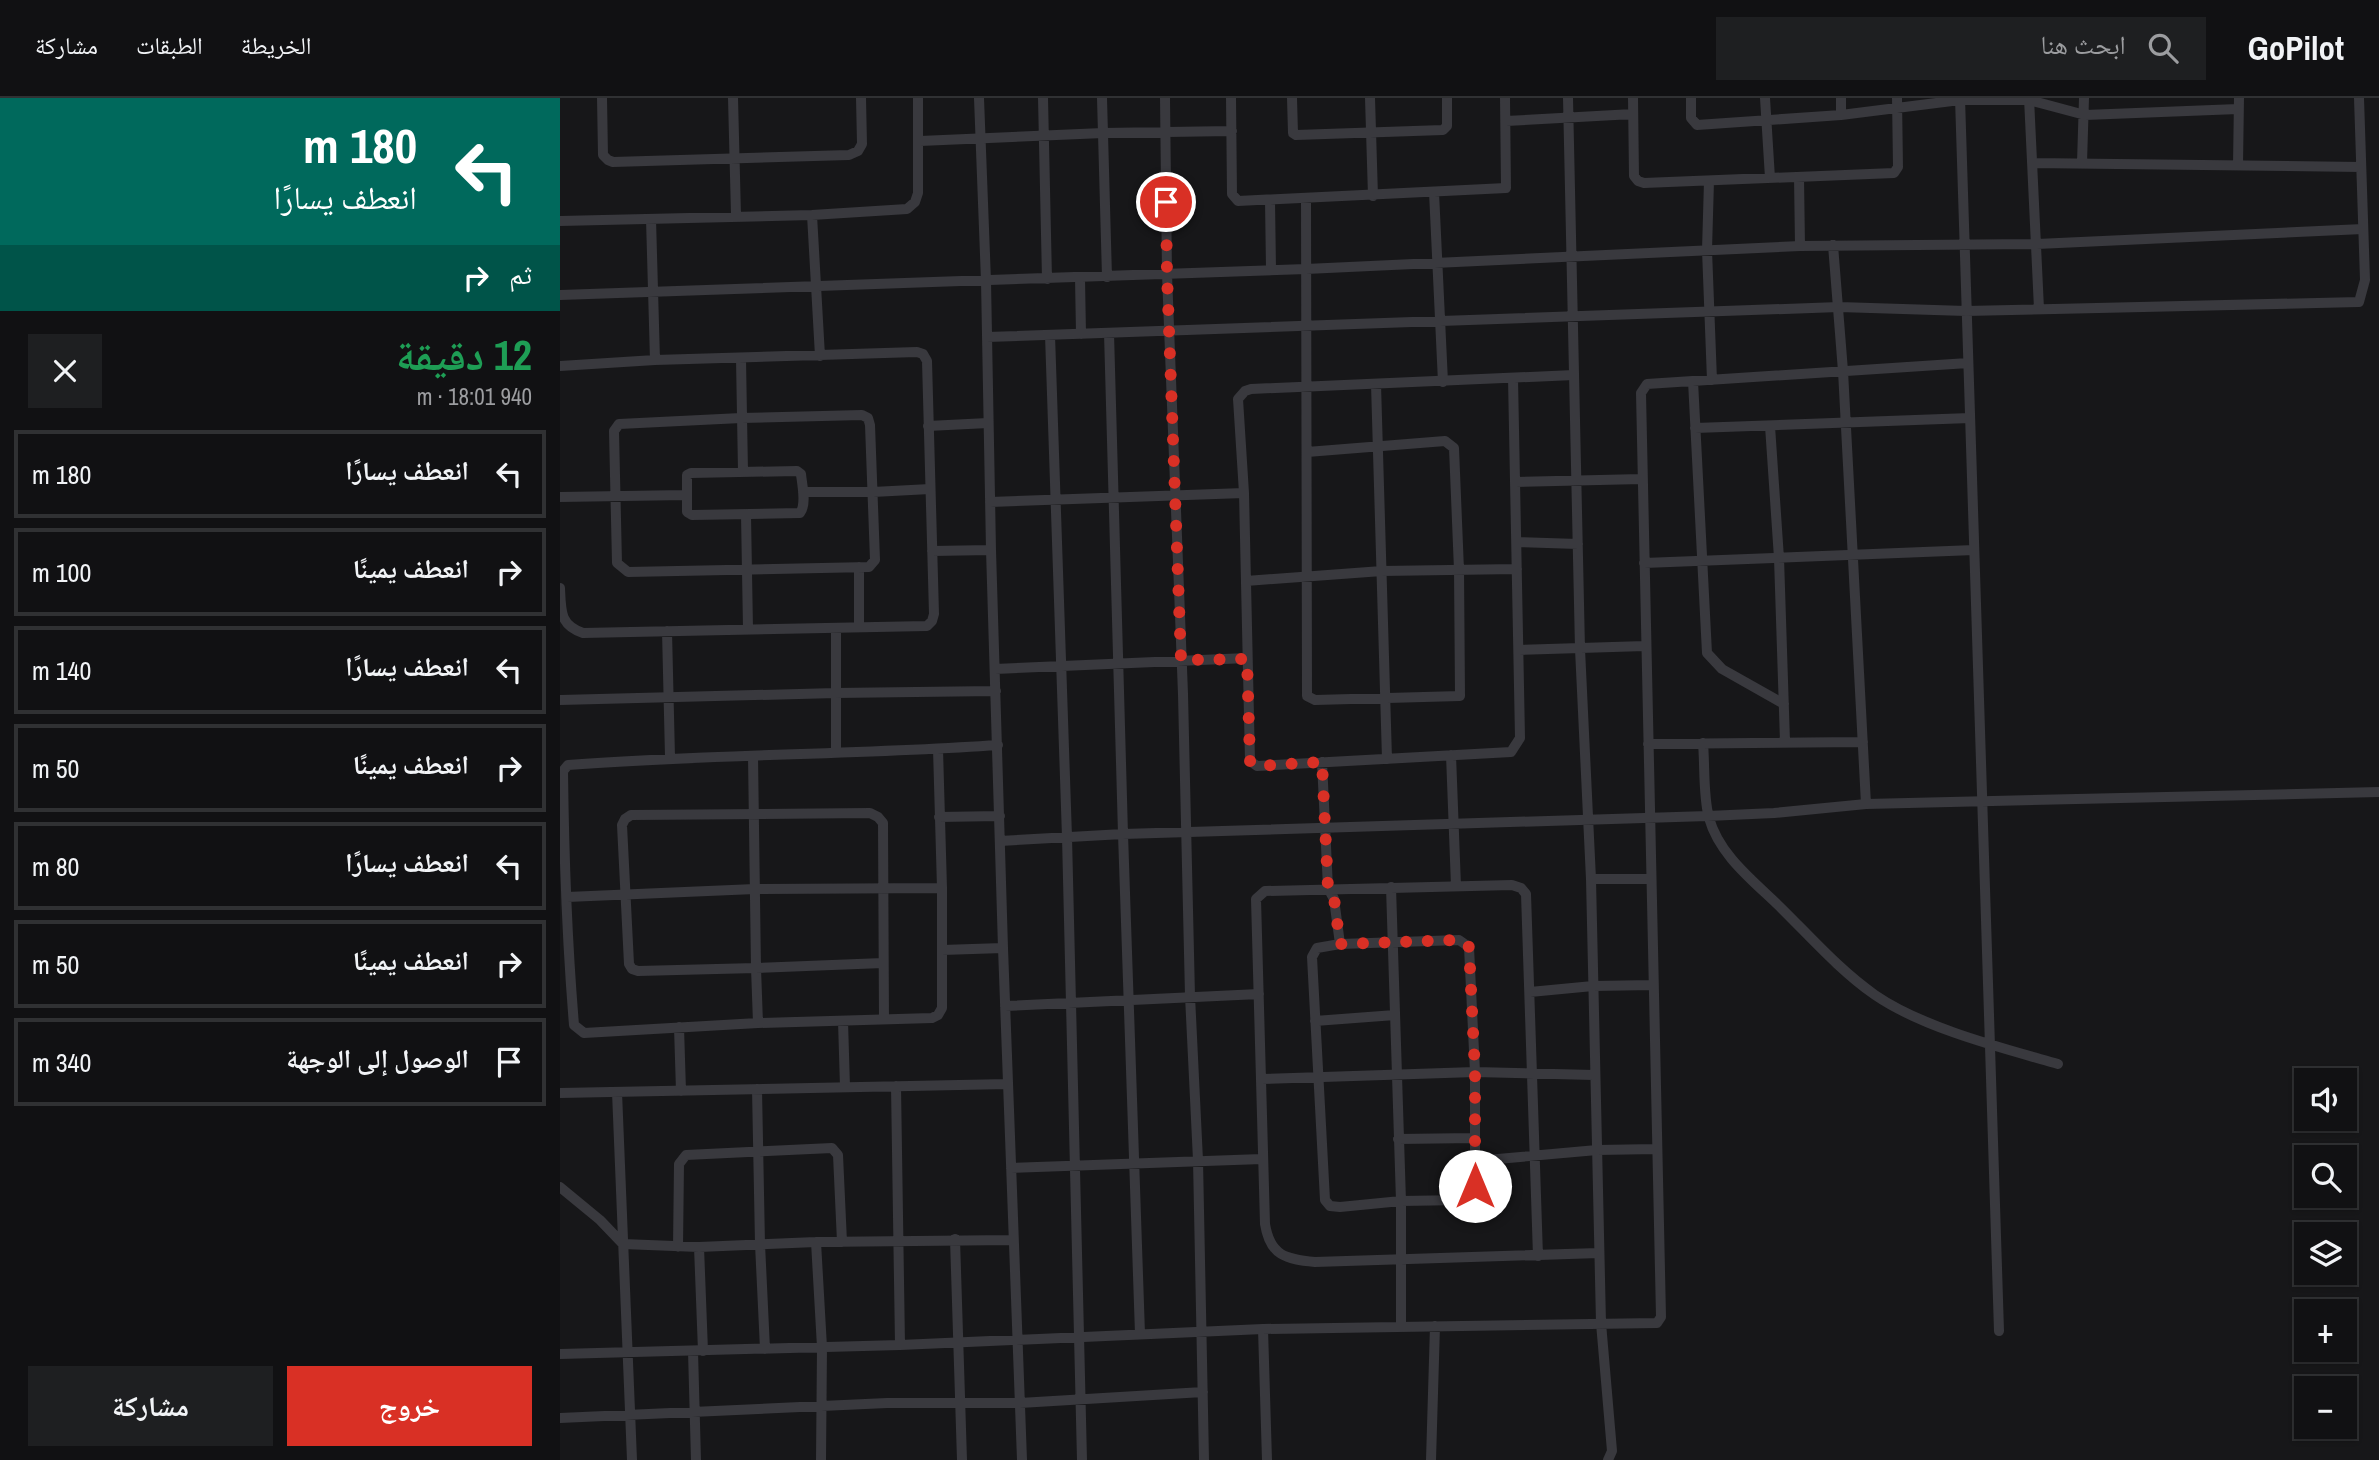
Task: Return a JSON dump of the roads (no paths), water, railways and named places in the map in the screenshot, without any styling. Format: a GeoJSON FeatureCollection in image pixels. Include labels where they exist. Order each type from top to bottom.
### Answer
{"type":"FeatureCollection","features":[{"type":"Feature","properties":{"kind":"street"},"geometry":{"type":"LineString","coordinates":[[602,98],[603,155],[613,162],[849,155],[858,151],[862,144],[861,98]]}},
{"type":"Feature","properties":{"kind":"street"},"geometry":{"type":"LineString","coordinates":[[733,98],[736,215]]}},
{"type":"Feature","properties":{"kind":"street"},"geometry":{"type":"LineString","coordinates":[[560,221],[812,215],[907,209],[915,202],[918,193],[918,98]]}},
{"type":"Feature","properties":{"kind":"street"},"geometry":{"type":"LineString","coordinates":[[979,98],[1003,948],[1022,1460]]}},
{"type":"Feature","properties":{"kind":"street"},"geometry":{"type":"LineString","coordinates":[[1043,98],[1048,279]]}},
{"type":"Feature","properties":{"kind":"street"},"geometry":{"type":"LineString","coordinates":[[1102,98],[1107,277]]}},
{"type":"Feature","properties":{"kind":"street"},"geometry":{"type":"LineString","coordinates":[[1165,98],[1167,274],[1198,1160],[1204,1460]]}},
{"type":"Feature","properties":{"kind":"street"},"geometry":{"type":"LineString","coordinates":[[1231,98],[1232,194],[1238,201],[1506,188],[1505,98]]}},
{"type":"Feature","properties":{"kind":"street"},"geometry":{"type":"LineString","coordinates":[[1292,98],[1294,135],[1443,130],[1447,126],[1447,98]]}},
{"type":"Feature","properties":{"kind":"street"},"geometry":{"type":"LineString","coordinates":[[1370,98],[1373,196]]}},
{"type":"Feature","properties":{"kind":"street"},"geometry":{"type":"LineString","coordinates":[[1568,98],[1580,649],[1591,879],[1601,1323],[1612,1451],[1608,1460]]}},
{"type":"Feature","properties":{"kind":"street"},"geometry":{"type":"LineString","coordinates":[[1633,98],[1634,176],[1644,183],[1894,173],[1898,167],[1897,104]]}},
{"type":"Feature","properties":{"kind":"street"},"geometry":{"type":"LineString","coordinates":[[1691,98],[1691,118],[1697,125],[1841,115],[1897,104],[1960,99],[2029,99],[2085,115],[2238,104],[2238,165]]}},
{"type":"Feature","properties":{"kind":"street"},"geometry":{"type":"LineString","coordinates":[[1765,98],[1770,178]]}},
{"type":"Feature","properties":{"kind":"street"},"geometry":{"type":"LineString","coordinates":[[1841,98],[1841,115]]}},
{"type":"Feature","properties":{"kind":"street"},"geometry":{"type":"LineString","coordinates":[[2082,163],[2084,98]]}},
{"type":"Feature","properties":{"kind":"street"},"geometry":{"type":"LineString","coordinates":[[987,337],[1839,307],[1966,311],[2359,302],[2365,280],[2359,98]]}},
{"type":"Feature","properties":{"kind":"street"},"geometry":{"type":"LineString","coordinates":[[1960,99],[1999,1331]]}},
{"type":"Feature","properties":{"kind":"street"},"geometry":{"type":"LineString","coordinates":[[2029,99],[2039,309]]}},
{"type":"Feature","properties":{"kind":"street"},"geometry":{"type":"LineString","coordinates":[[1506,121],[1633,114]]}},
{"type":"Feature","properties":{"kind":"street"},"geometry":{"type":"LineString","coordinates":[[920,141],[1103,133],[1232,131]]}},
{"type":"Feature","properties":{"kind":"street"},"geometry":{"type":"LineString","coordinates":[[2032,163],[2361,167]]}},
{"type":"Feature","properties":{"kind":"street"},"geometry":{"type":"LineString","coordinates":[[1799,177],[1800,246]]}},
{"type":"Feature","properties":{"kind":"street"},"geometry":{"type":"LineString","coordinates":[[1709,181],[1707,250],[1712,380]]}},
{"type":"Feature","properties":{"kind":"street"},"geometry":{"type":"LineString","coordinates":[[1433,192],[1443,382]]}},
{"type":"Feature","properties":{"kind":"street"},"geometry":{"type":"LineString","coordinates":[[1306,199],[1307,696],[1315,700],[1460,696],[1454,448],[1445,441],[1307,452]]}},
{"type":"Feature","properties":{"kind":"street"},"geometry":{"type":"LineString","coordinates":[[1270,201],[1271,269]]}},
{"type":"Feature","properties":{"kind":"street"},"geometry":{"type":"LineString","coordinates":[[812,215],[820,356]]}},
{"type":"Feature","properties":{"kind":"street"},"geometry":{"type":"LineString","coordinates":[[651,219],[655,360]]}},
{"type":"Feature","properties":{"kind":"street"},"geometry":{"type":"LineString","coordinates":[[560,295],[1107,277],[1800,246],[2037,244],[2363,229]]}},
{"type":"Feature","properties":{"kind":"street"},"geometry":{"type":"LineString","coordinates":[[1833,245],[1843,371],[1866,804]]}},
{"type":"Feature","properties":{"kind":"street"},"geometry":{"type":"LineString","coordinates":[[1080,278],[1081,334]]}},
{"type":"Feature","properties":{"kind":"street"},"geometry":{"type":"LineString","coordinates":[[1109,332],[1140,1334]]}},
{"type":"Feature","properties":{"kind":"street"},"geometry":{"type":"LineString","coordinates":[[1050,335],[1067,837],[1082,1460]]}},
{"type":"Feature","properties":{"kind":"street"},"geometry":{"type":"LineString","coordinates":[[560,366],[655,360],[917,352],[923,354],[926,361],[934,614],[927,626],[583,633],[568,627],[561,617],[560,587]]}},
{"type":"Feature","properties":{"kind":"street"},"geometry":{"type":"LineString","coordinates":[[741,359],[743,472]]}},
{"type":"Feature","properties":{"kind":"street"},"geometry":{"type":"LineString","coordinates":[[560,1354],[900,1345],[1263,1329],[1652,1323],[1660,1320],[1640,393],[1647,384],[1968,363]]}},
{"type":"Feature","properties":{"kind":"street"},"geometry":{"type":"LineString","coordinates":[[1513,378],[1520,738],[1517,745],[1511,752],[1257,766],[1250,761],[1244,493],[1238,399],[1251,389],[1574,375]]}},
{"type":"Feature","properties":{"kind":"street"},"geometry":{"type":"LineString","coordinates":[[1693,381],[1707,653],[1722,669],[1784,704]]}},
{"type":"Feature","properties":{"kind":"street"},"geometry":{"type":"LineString","coordinates":[[1376,384],[1387,758]]}},
{"type":"Feature","properties":{"kind":"street"},"geometry":{"type":"LineString","coordinates":[[862,415],[868,418],[870,425],[873,492],[875,560],[869,566],[628,572],[617,563],[614,431],[619,424],[862,415]]}},
{"type":"Feature","properties":{"kind":"street"},"geometry":{"type":"LineString","coordinates":[[1696,428],[1970,418]]}},
{"type":"Feature","properties":{"kind":"street"},"geometry":{"type":"LineString","coordinates":[[928,426],[988,423]]}},
{"type":"Feature","properties":{"kind":"street"},"geometry":{"type":"LineString","coordinates":[[1770,426],[1779,558],[1785,742]]}},
{"type":"Feature","properties":{"kind":"street"},"geometry":{"type":"LineString","coordinates":[[797,471],[801,474],[803,509],[800,513],[688,514],[687,475],[691,472],[743,472],[797,471]]}},
{"type":"Feature","properties":{"kind":"street"},"geometry":{"type":"LineString","coordinates":[[1515,482],[1642,480]]}},
{"type":"Feature","properties":{"kind":"street"},"geometry":{"type":"LineString","coordinates":[[803,492],[930,489]]}},
{"type":"Feature","properties":{"kind":"street"},"geometry":{"type":"LineString","coordinates":[[990,502],[1244,493]]}},
{"type":"Feature","properties":{"kind":"street"},"geometry":{"type":"LineString","coordinates":[[560,497],[686,495]]}},
{"type":"Feature","properties":{"kind":"street"},"geometry":{"type":"LineString","coordinates":[[746,515],[748,629]]}},
{"type":"Feature","properties":{"kind":"street"},"geometry":{"type":"LineString","coordinates":[[1517,542],[1578,544]]}},
{"type":"Feature","properties":{"kind":"street"},"geometry":{"type":"LineString","coordinates":[[932,551],[991,550]]}},
{"type":"Feature","properties":{"kind":"street"},"geometry":{"type":"LineString","coordinates":[[1644,563],[1974,550]]}},
{"type":"Feature","properties":{"kind":"street"},"geometry":{"type":"LineString","coordinates":[[859,567],[859,627]]}},
{"type":"Feature","properties":{"kind":"street"},"geometry":{"type":"LineString","coordinates":[[1246,581],[1382,571],[1517,569]]}},
{"type":"Feature","properties":{"kind":"street"},"geometry":{"type":"LineString","coordinates":[[836,628],[836,753]]}},
{"type":"Feature","properties":{"kind":"street"},"geometry":{"type":"LineString","coordinates":[[667,631],[670,757]]}},
{"type":"Feature","properties":{"kind":"street"},"geometry":{"type":"LineString","coordinates":[[1519,650],[1646,646]]}},
{"type":"Feature","properties":{"kind":"street"},"geometry":{"type":"LineString","coordinates":[[995,669],[1247,659]]}},
{"type":"Feature","properties":{"kind":"street"},"geometry":{"type":"LineString","coordinates":[[560,700],[836,692],[996,691]]}},
{"type":"Feature","properties":{"kind":"street"},"geometry":{"type":"LineString","coordinates":[[1648,744],[1863,741]]}},
{"type":"Feature","properties":{"kind":"street"},"geometry":{"type":"LineString","coordinates":[[1703,743],[1708,816],[1718,840],[1733,861],[1824,952],[1875,995],[1916,1017],[1990,1045],[2058,1064]]}},
{"type":"Feature","properties":{"kind":"street"},"geometry":{"type":"LineString","coordinates":[[938,749],[942,1008],[938,1015],[932,1018],[580,1032],[574,1026],[564,961],[567,897],[562,835],[563,771],[568,765],[670,757],[998,745]]}},
{"type":"Feature","properties":{"kind":"street"},"geometry":{"type":"LineString","coordinates":[[1451,755],[1456,886]]}},
{"type":"Feature","properties":{"kind":"street"},"geometry":{"type":"LineString","coordinates":[[753,756],[758,1023]]}},
{"type":"Feature","properties":{"kind":"street"},"geometry":{"type":"LineString","coordinates":[[1322,762],[1328,888],[1334,898],[1340,944]]}},
{"type":"Feature","properties":{"kind":"street"},"geometry":{"type":"LineString","coordinates":[[1000,841],[1123,834],[1708,816],[1866,804],[2379,792]]}},
{"type":"Feature","properties":{"kind":"street"},"geometry":{"type":"LineString","coordinates":[[883,963],[638,971],[632,969],[629,964],[625,893],[622,825],[625,819],[631,815],[755,813],[870,813],[878,817],[883,823],[884,1019]]}},
{"type":"Feature","properties":{"kind":"street"},"geometry":{"type":"LineString","coordinates":[[939,817],[1000,816]]}},
{"type":"Feature","properties":{"kind":"street"},"geometry":{"type":"LineString","coordinates":[[1591,879],[1651,879]]}},
{"type":"Feature","properties":{"kind":"street"},"geometry":{"type":"LineString","coordinates":[[1538,1256],[1526,894],[1521,888],[1512,885],[1328,888],[1265,891],[1259,894],[1256,899],[1262,1159],[1266,1231],[1278,1253],[1286,1258],[1315,1262],[1538,1256],[1599,1253]]}},
{"type":"Feature","properties":{"kind":"street"},"geometry":{"type":"LineString","coordinates":[[1391,887],[1401,1201],[1401,1326]]}},
{"type":"Feature","properties":{"kind":"street"},"geometry":{"type":"LineString","coordinates":[[567,897],[755,889],[942,888]]}},
{"type":"Feature","properties":{"kind":"street"},"geometry":{"type":"LineString","coordinates":[[1459,940],[1469,947],[1475,1072],[1475,1186],[1463,1200],[1401,1201],[1340,1208],[1330,1206],[1325,1200],[1312,957],[1317,948],[1340,944],[1392,942],[1459,940]]}},
{"type":"Feature","properties":{"kind":"street"},"geometry":{"type":"LineString","coordinates":[[942,950],[1003,948]]}},
{"type":"Feature","properties":{"kind":"street"},"geometry":{"type":"LineString","coordinates":[[1530,992],[1593,986],[1653,985]]}},
{"type":"Feature","properties":{"kind":"street"},"geometry":{"type":"LineString","coordinates":[[1005,1006],[1259,994]]}},
{"type":"Feature","properties":{"kind":"street"},"geometry":{"type":"LineString","coordinates":[[1315,1021],[1395,1016]]}},
{"type":"Feature","properties":{"kind":"street"},"geometry":{"type":"LineString","coordinates":[[843,1021],[845,1087]]}},
{"type":"Feature","properties":{"kind":"street"},"geometry":{"type":"LineString","coordinates":[[679,1027],[681,1091]]}},
{"type":"Feature","properties":{"kind":"street"},"geometry":{"type":"LineString","coordinates":[[1261,1079],[1475,1072],[1594,1074]]}},
{"type":"Feature","properties":{"kind":"street"},"geometry":{"type":"LineString","coordinates":[[560,1093],[1008,1084]]}},
{"type":"Feature","properties":{"kind":"street"},"geometry":{"type":"LineString","coordinates":[[896,1086],[900,1345]]}},
{"type":"Feature","properties":{"kind":"street"},"geometry":{"type":"LineString","coordinates":[[757,1089],[765,1349]]}},
{"type":"Feature","properties":{"kind":"street"},"geometry":{"type":"LineString","coordinates":[[617,1092],[632,1460]]}},
{"type":"Feature","properties":{"kind":"street"},"geometry":{"type":"LineString","coordinates":[[1398,1139],[1475,1138]]}},
{"type":"Feature","properties":{"kind":"street"},"geometry":{"type":"LineString","coordinates":[[678,1247],[679,1164],[686,1155],[832,1148],[838,1155],[842,1242]]}},
{"type":"Feature","properties":{"kind":"street"},"geometry":{"type":"LineString","coordinates":[[1475,1161],[1597,1150],[1657,1149]]}},
{"type":"Feature","properties":{"kind":"street"},"geometry":{"type":"LineString","coordinates":[[1011,1168],[1262,1159]]}},
{"type":"Feature","properties":{"kind":"street"},"geometry":{"type":"LineString","coordinates":[[560,1187],[600,1220],[623,1244],[699,1247],[816,1242],[1013,1240]]}},
{"type":"Feature","properties":{"kind":"street"},"geometry":{"type":"LineString","coordinates":[[955,1239],[962,1460]]}},
{"type":"Feature","properties":{"kind":"street"},"geometry":{"type":"LineString","coordinates":[[816,1242],[822,1347],[821,1460]]}},
{"type":"Feature","properties":{"kind":"street"},"geometry":{"type":"LineString","coordinates":[[696,1460],[699,1247]]}},
{"type":"Feature","properties":{"kind":"street"},"geometry":{"type":"LineString","coordinates":[[1431,1460],[1436,1326]]}},
{"type":"Feature","properties":{"kind":"street"},"geometry":{"type":"LineString","coordinates":[[1263,1329],[1268,1460]]}},
{"type":"Feature","properties":{"kind":"street"},"geometry":{"type":"LineString","coordinates":[[560,1418],[821,1405],[1020,1403],[1203,1392]]}}]}
